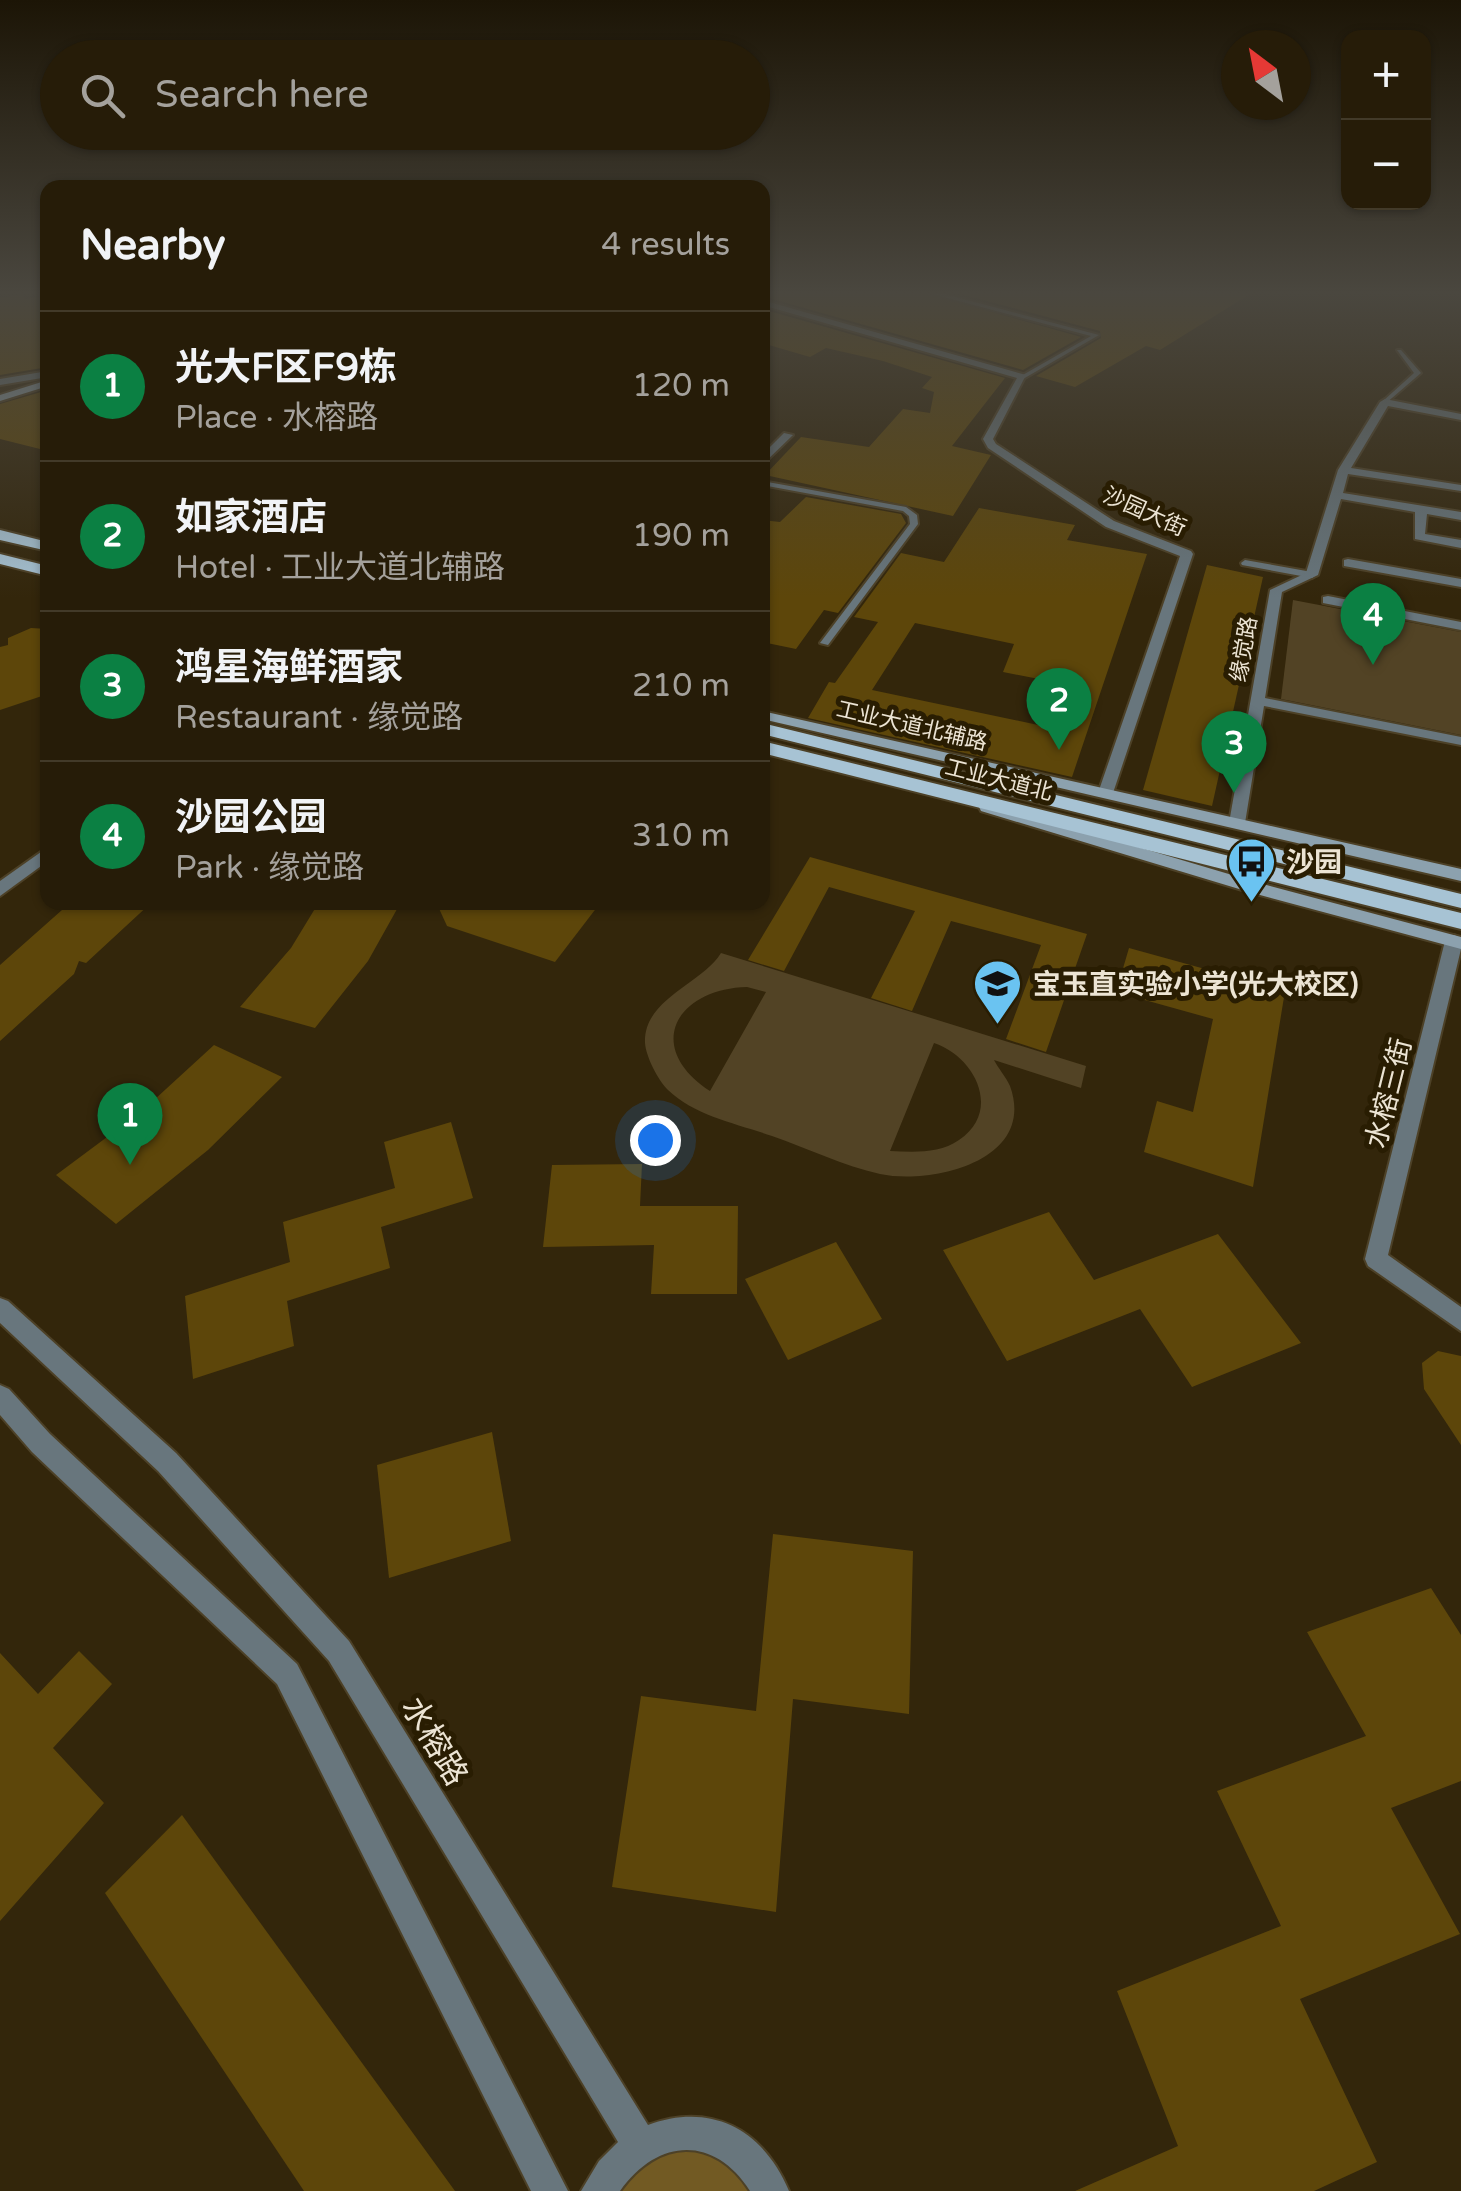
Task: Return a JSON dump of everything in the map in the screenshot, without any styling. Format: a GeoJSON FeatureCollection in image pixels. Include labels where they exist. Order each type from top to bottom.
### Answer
{"type":"FeatureCollection","features":[{"type":"Feature","properties":{"kind":"main road"},"geometry":{"type":"LineString","coordinates":[[0,535],[40,545]]}},
{"type":"Feature","properties":{"kind":"main road"},"geometry":{"type":"LineString","coordinates":[[0,559],[40,569]]}},
{"type":"Feature","properties":{"kind":"main road","name":"工业大道北辅路"},"geometry":{"type":"LineString","coordinates":[[770,717],[1461,875]]}},
{"type":"Feature","properties":{"kind":"main road","name":"工业大道北"},"geometry":{"type":"LineString","coordinates":[[770,730],[1461,901]]}},
{"type":"Feature","properties":{"kind":"main road","name":"工业大道北"},"geometry":{"type":"LineString","coordinates":[[770,750],[1224,860],[1459,935]]}},
{"type":"Feature","properties":{"kind":"main road"},"geometry":{"type":"LineString","coordinates":[[933,788],[1030,822],[1218,877],[1459,935]]}},
{"type":"Feature","properties":{"kind":"street","name":"沙园大街"},"geometry":{"type":"LineString","coordinates":[[1014,393],[988,438],[992,446],[1110,524],[1186,554],[1106,792]]}},
{"type":"Feature","properties":{"kind":"street"},"geometry":{"type":"LineString","coordinates":[[1312,574],[1344,470],[1385,402],[1461,417]]}},
{"type":"Feature","properties":{"kind":"street"},"geometry":{"type":"LineString","coordinates":[[770,454],[788,435]]}},
{"type":"Feature","properties":{"kind":"street"},"geometry":{"type":"LineString","coordinates":[[1344,470],[1461,488]]}},
{"type":"Feature","properties":{"kind":"street"},"geometry":{"type":"LineString","coordinates":[[1336,495],[1461,516]]}},
{"type":"Feature","properties":{"kind":"street"},"geometry":{"type":"LineString","coordinates":[[1421,509],[1419,536],[1461,544]]}},
{"type":"Feature","properties":{"kind":"street"},"geometry":{"type":"LineString","coordinates":[[1348,563],[1461,583]]}},
{"type":"Feature","properties":{"kind":"street","name":"缘觉路"},"geometry":{"type":"LineString","coordinates":[[1237,823],[1276,590],[1312,574]]}},
{"type":"Feature","properties":{"kind":"street"},"geometry":{"type":"LineString","coordinates":[[1328,600],[1461,626]]}},
{"type":"Feature","properties":{"kind":"street"},"geometry":{"type":"LineString","coordinates":[[1256,700],[1461,740]]}},
{"type":"Feature","properties":{"kind":"street"},"geometry":{"type":"LineString","coordinates":[[0,890],[40,858]]}},
{"type":"Feature","properties":{"kind":"street","name":"水榕三街"},"geometry":{"type":"LineString","coordinates":[[1459,935],[1376,1259],[1461,1320]]}},
{"type":"Feature","properties":{"kind":"street","name":"水榕路"},"geometry":{"type":"LineString","coordinates":[[0,1308],[167,1462],[339,1651],[640,2145]]}},
{"type":"Feature","properties":{"kind":"street"},"geometry":{"type":"LineString","coordinates":[[0,1398],[41,1442],[287,1674],[550,2191]]}},
{"type":"Feature","properties":{"kind":"street"},"geometry":{"type":"LineString","coordinates":[[599,2191],[611,2173],[640,2145],[688,2130],[719,2136],[759,2171],[771,2191]]}},
{"type":"Feature","properties":{"kind":"lane"},"geometry":{"type":"LineString","coordinates":[[1385,402],[1395,393]]}},
{"type":"Feature","properties":{"kind":"lane"},"geometry":{"type":"LineString","coordinates":[[770,484],[906,509],[913,515],[914,524],[825,643]]}},
{"type":"Feature","properties":{"kind":"lane"},"geometry":{"type":"LineString","coordinates":[[1244,563],[1312,574]]}},
{"type":"Feature","properties":{"kind":"shaded area"},"geometry":{"type":"Polygon","coordinates":[[[1293,600],[1461,632],[1461,735],[1281,699],[1293,600]]]}},
{"type":"Feature","properties":{"kind":"shaded area"},"geometry":{"type":"Polygon","coordinates":[[[721,953],[1086,1066],[1081,1088],[994,1060],[1010,1086],[1014,1112],[1008,1133],[994,1150],[951,1171],[926,1175],[880,1174],[853,1166],[704,1113],[679,1099],[660,1080],[646,1049],[647,1028],[663,1003],[721,953]],[[747,987],[722,990],[702,998],[686,1009],[677,1023],[674,1039],[678,1056],[689,1074],[710,1091],[766,992],[747,987]],[[934,1043],[890,1151],[926,1151],[951,1145],[972,1128],[979,1114],[981,1100],[971,1071],[961,1059],[934,1043]]]}},
{"type":"Feature","properties":{"kind":"shaded area"},"geometry":{"type":"Polygon","coordinates":[[[688,2135],[770,2191],[606,2191],[688,2135]]]}},
{"type":"Feature","properties":{"kind":"building"},"geometry":{"type":"Polygon","coordinates":[[[40,393],[40,449],[0,439],[0,404],[40,393]]]}},
{"type":"Feature","properties":{"kind":"building"},"geometry":{"type":"Polygon","coordinates":[[[934,393],[993,393],[952,446],[991,455],[953,516],[770,476],[770,470],[801,437],[869,447],[903,409],[930,413],[934,393]]]}},
{"type":"Feature","properties":{"kind":"building"},"geometry":{"type":"Polygon","coordinates":[[[806,497],[901,514],[906,523],[838,613],[824,610],[796,649],[770,644],[770,521],[780,522],[806,497]]]}},
{"type":"Feature","properties":{"kind":"building"},"geometry":{"type":"Polygon","coordinates":[[[979,508],[1075,525],[1067,540],[1147,554],[1072,777],[808,718],[829,682],[835,683],[878,622],[854,617],[901,553],[944,562],[979,508]],[[915,623],[872,690],[1043,726],[1059,683],[1003,672],[1014,644],[915,623]]]}},
{"type":"Feature","properties":{"kind":"building"},"geometry":{"type":"Polygon","coordinates":[[[1207,565],[1263,577],[1212,806],[1143,790],[1207,565]]]}},
{"type":"Feature","properties":{"kind":"building"},"geometry":{"type":"Polygon","coordinates":[[[31,628],[40,629],[40,697],[0,710],[0,647],[8,645],[8,638],[31,628]]]}},
{"type":"Feature","properties":{"kind":"building"},"geometry":{"type":"Polygon","coordinates":[[[810,857],[1087,934],[1046,1052],[1006,1039],[1041,945],[951,921],[912,1011],[871,998],[915,911],[829,887],[784,971],[748,960],[810,857]]]}},
{"type":"Feature","properties":{"kind":"building"},"geometry":{"type":"Polygon","coordinates":[[[62,910],[143,910],[86,963],[79,961],[74,974],[0,1041],[0,965],[62,910]]]}},
{"type":"Feature","properties":{"kind":"building"},"geometry":{"type":"Polygon","coordinates":[[[314,910],[397,910],[368,961],[315,1028],[240,1007],[291,948],[314,910]]]}},
{"type":"Feature","properties":{"kind":"building"},"geometry":{"type":"Polygon","coordinates":[[[440,910],[595,910],[555,962],[447,926],[440,910]]]}},
{"type":"Feature","properties":{"kind":"building"},"geometry":{"type":"Polygon","coordinates":[[[1129,948],[1285,991],[1253,1187],[1144,1152],[1157,1101],[1193,1112],[1213,1019],[1116,992],[1129,948]]]}},
{"type":"Feature","properties":{"kind":"building"},"geometry":{"type":"Polygon","coordinates":[[[214,1045],[282,1077],[208,1150],[116,1224],[56,1175],[142,1111],[214,1045]]]}},
{"type":"Feature","properties":{"kind":"building"},"geometry":{"type":"Polygon","coordinates":[[[451,1122],[473,1198],[381,1227],[390,1268],[287,1301],[294,1346],[193,1379],[185,1296],[290,1262],[283,1222],[395,1188],[384,1142],[451,1122]]]}},
{"type":"Feature","properties":{"kind":"building"},"geometry":{"type":"Polygon","coordinates":[[[642,1164],[640,1206],[738,1206],[737,1294],[651,1294],[654,1245],[543,1247],[552,1165],[642,1164]]]}},
{"type":"Feature","properties":{"kind":"building"},"geometry":{"type":"Polygon","coordinates":[[[1049,1212],[1094,1280],[1218,1234],[1301,1343],[1192,1387],[1140,1309],[1007,1361],[943,1250],[1049,1212]]]}},
{"type":"Feature","properties":{"kind":"building"},"geometry":{"type":"Polygon","coordinates":[[[836,1242],[882,1319],[788,1360],[745,1279],[836,1242]]]}},
{"type":"Feature","properties":{"kind":"building"},"geometry":{"type":"Polygon","coordinates":[[[1438,1351],[1461,1356],[1461,1445],[1424,1389],[1422,1363],[1438,1351]]]}},
{"type":"Feature","properties":{"kind":"building"},"geometry":{"type":"Polygon","coordinates":[[[492,1432],[511,1541],[389,1578],[377,1465],[492,1432]]]}},
{"type":"Feature","properties":{"kind":"building"},"geometry":{"type":"Polygon","coordinates":[[[773,1534],[913,1551],[909,1714],[793,1699],[776,1912],[612,1887],[641,1696],[756,1711],[773,1534]]]}},
{"type":"Feature","properties":{"kind":"building"},"geometry":{"type":"Polygon","coordinates":[[[1431,1588],[1461,1635],[1461,1781],[1391,1808],[1460,1934],[1300,1999],[1377,2162],[1314,2191],[1075,2191],[1178,2146],[1117,1991],[1281,1926],[1217,1791],[1366,1736],[1307,1632],[1431,1588]]]}},
{"type":"Feature","properties":{"kind":"building"},"geometry":{"type":"Polygon","coordinates":[[[79,1651],[112,1684],[53,1748],[104,1803],[0,1921],[0,1653],[38,1694],[79,1651]]]}},
{"type":"Feature","properties":{"kind":"building"},"geometry":{"type":"Polygon","coordinates":[[[182,1815],[455,2191],[304,2191],[105,1893],[182,1815]]]}},
{"type":"Feature","properties":{"kind":"place","name":"沙园公园"},"geometry":{"type":"Point","coordinates":[1373,665]}},
{"type":"Feature","properties":{"kind":"place","name":"如家酒店"},"geometry":{"type":"Point","coordinates":[1059,750]}},
{"type":"Feature","properties":{"kind":"place","name":"鸿星海鲜酒家"},"geometry":{"type":"Point","coordinates":[1234,793]}},
{"type":"Feature","properties":{"kind":"place","name":"沙园"},"geometry":{"type":"Point","coordinates":[1251,904]}},
{"type":"Feature","properties":{"kind":"place","name":"宝玉直实验小学(光大校区)"},"geometry":{"type":"Point","coordinates":[998,1026]}},
{"type":"Feature","properties":{"kind":"place","name":"光大F区F9栋"},"geometry":{"type":"Point","coordinates":[130,1165]}}]}
